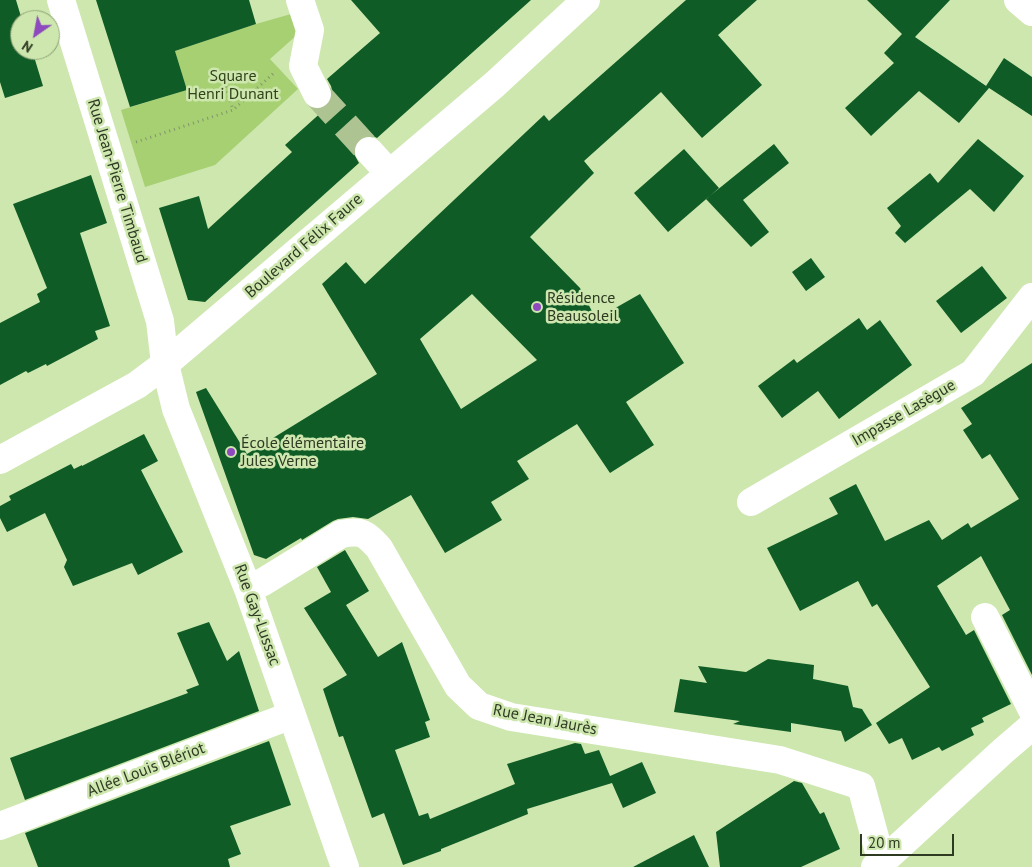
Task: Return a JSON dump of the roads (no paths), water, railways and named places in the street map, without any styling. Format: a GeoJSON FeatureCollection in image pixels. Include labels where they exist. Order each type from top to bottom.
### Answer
{"type":"FeatureCollection","features":[{"type":"Feature","properties":{"kind":"street","name":"Rue Jean-Pierre Timbaud"},"geometry":{"type":"LineString","coordinates":[[61,0],[160,321],[165,364]]}},
{"type":"Feature","properties":{"kind":"street"},"geometry":{"type":"LineString","coordinates":[[300,0],[310,30],[302,66],[317,94]]}},
{"type":"Feature","properties":{"kind":"street","name":"Boulevard Félix Faure"},"geometry":{"type":"LineString","coordinates":[[0,460],[137,385],[165,364],[494,85],[586,0]]}},
{"type":"Feature","properties":{"kind":"street"},"geometry":{"type":"LineString","coordinates":[[1018,0],[1032,12]]}},
{"type":"Feature","properties":{"kind":"street"},"geometry":{"type":"LineString","coordinates":[[369,151],[389,173]]}},
{"type":"Feature","properties":{"kind":"street","name":"Impasse Lasègue"},"geometry":{"type":"LineString","coordinates":[[751,502],[973,373],[1032,297]]}},
{"type":"Feature","properties":{"kind":"street","name":"Rue Gay-Lussac"},"geometry":{"type":"LineString","coordinates":[[165,364],[176,409],[248,589],[345,867]]}},
{"type":"Feature","properties":{"kind":"street","name":"Rue Jean Jaurès"},"geometry":{"type":"LineString","coordinates":[[248,589],[341,534],[355,531],[368,536],[379,548],[458,686],[479,706],[511,717],[780,760],[861,786],[880,865]]}},
{"type":"Feature","properties":{"kind":"street"},"geometry":{"type":"LineString","coordinates":[[985,617],[1032,710]]}},
{"type":"Feature","properties":{"kind":"street","name":"Allée Louis Blériot"},"geometry":{"type":"LineString","coordinates":[[0,826],[292,715]]}},
{"type":"Feature","properties":{"kind":"street"},"geometry":{"type":"LineString","coordinates":[[880,865],[1032,726]]}},
{"type":"Feature","properties":{"kind":"tunnel"},"geometry":{"type":"LineString","coordinates":[[317,94],[369,151]]}},
{"type":"Feature","properties":{"kind":"place","name":"Résidence Beausoleil"},"geometry":{"type":"Point","coordinates":[537,307]}},
{"type":"Feature","properties":{"kind":"place","name":"École élémentaire Jules Verne"},"geometry":{"type":"Point","coordinates":[231,452]}},
{"type":"Feature","properties":{"kind":"park label","name":"Square Henri Dunant"},"geometry":{"type":"Point","coordinates":[233,85]}}]}
